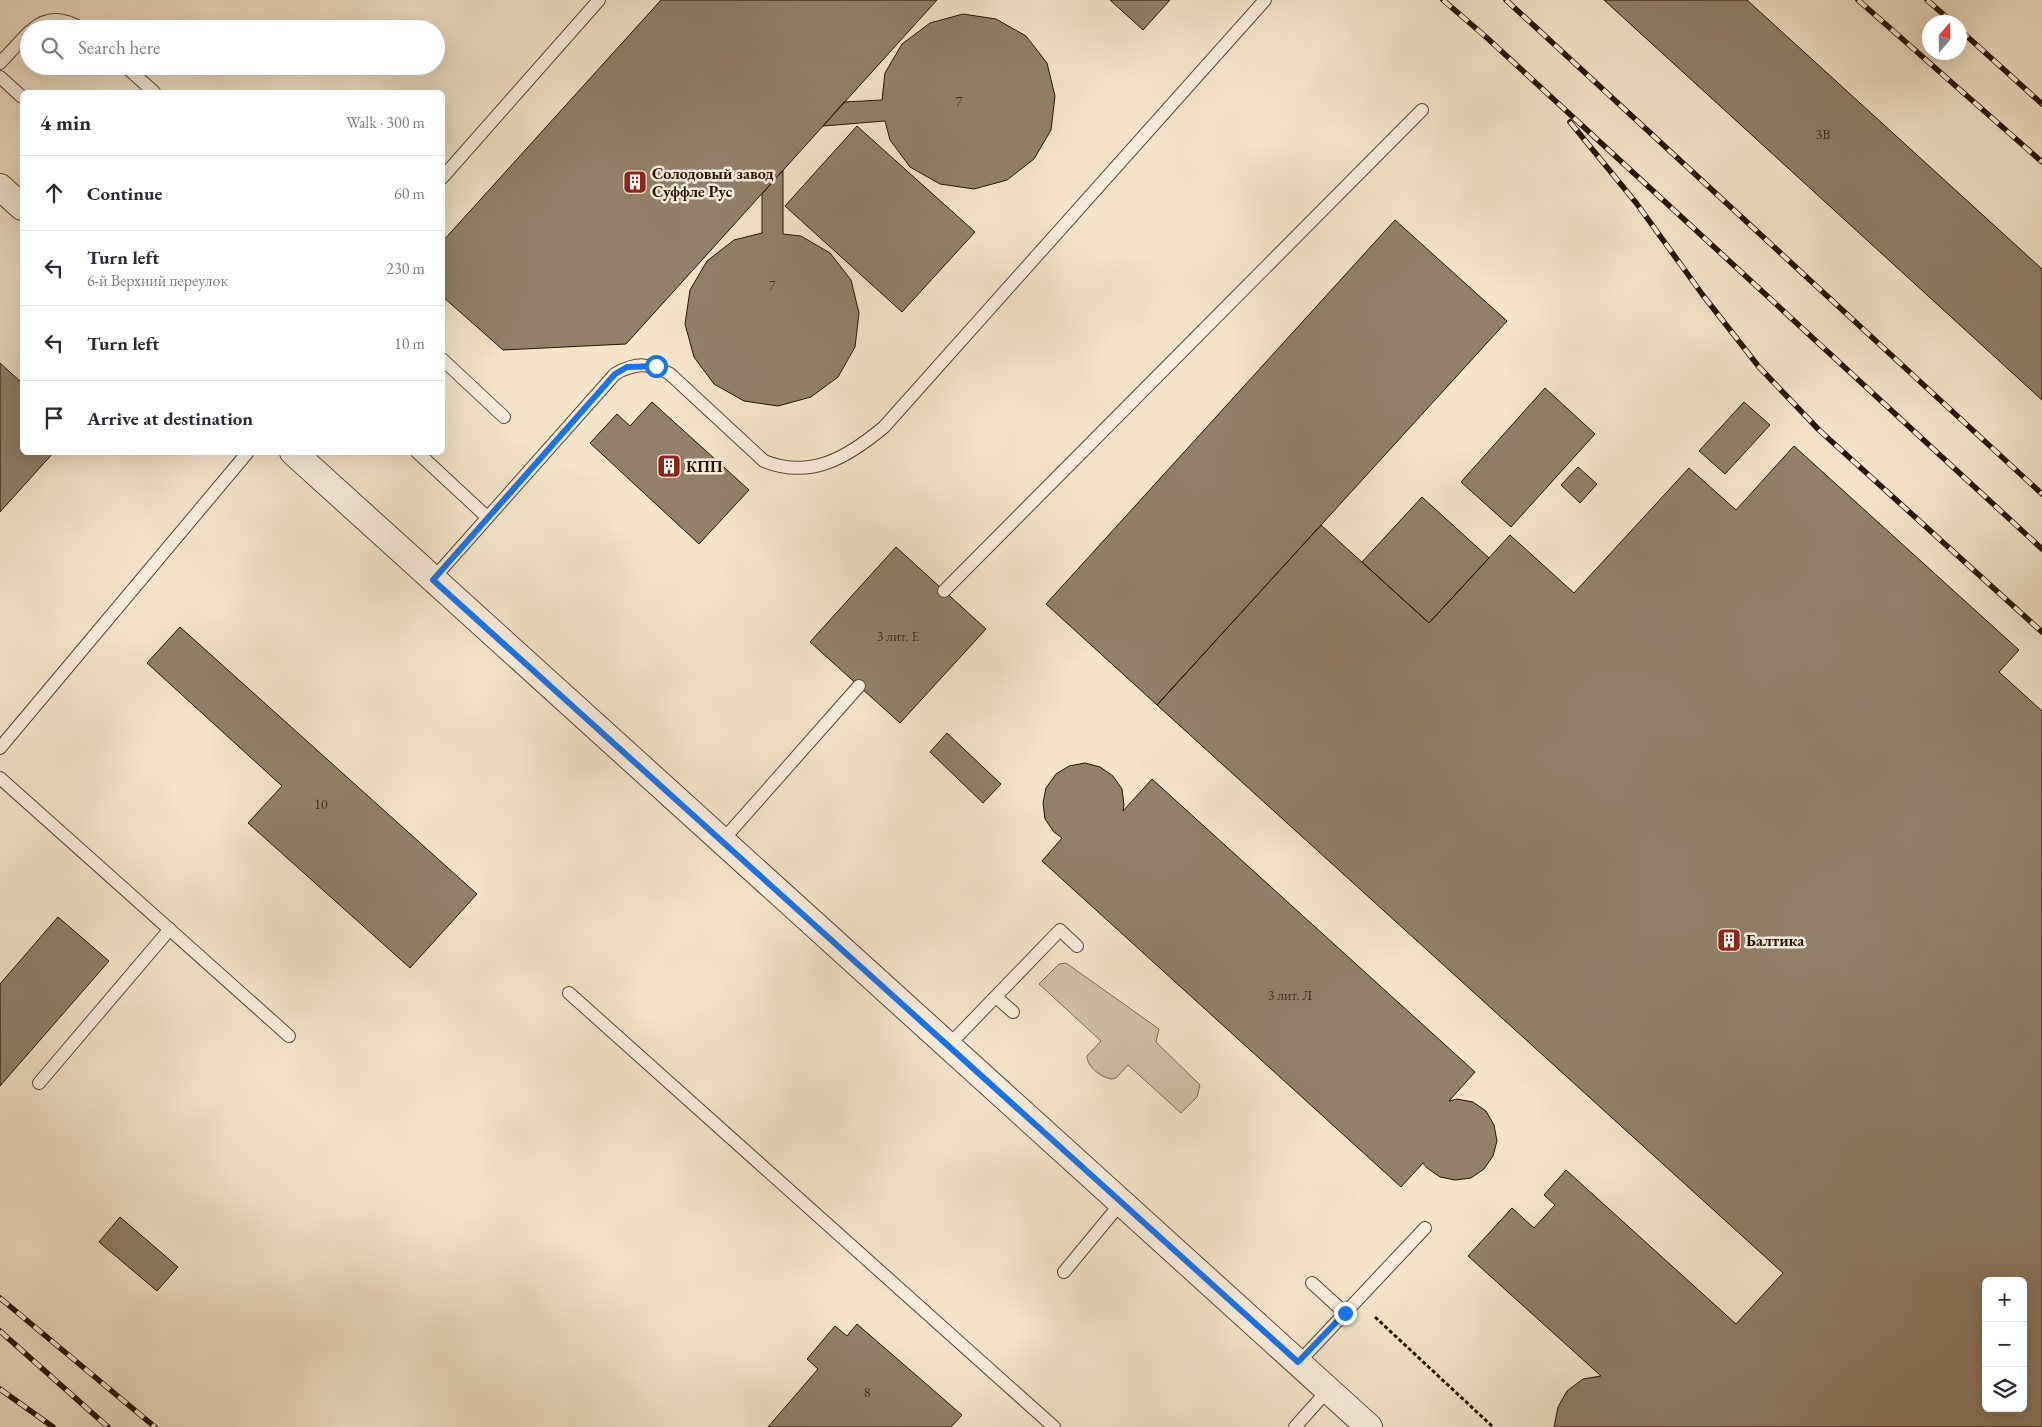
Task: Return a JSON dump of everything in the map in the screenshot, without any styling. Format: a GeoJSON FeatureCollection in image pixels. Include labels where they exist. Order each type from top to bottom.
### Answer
{"type":"FeatureCollection","features":[{"type":"Feature","properties":{"kind":"street"},"geometry":{"type":"LineString","coordinates":[[0,187],[20,205]]}},
{"type":"Feature","properties":{"kind":"street"},"geometry":{"type":"LineString","coordinates":[[296,455],[1369,1427]]}},
{"type":"Feature","properties":{"kind":"lane"},"geometry":{"type":"LineString","coordinates":[[445,175],[599,0]]}},
{"type":"Feature","properties":{"kind":"lane"},"geometry":{"type":"LineString","coordinates":[[433,580],[615,374],[627,367],[656,366],[670,374],[764,461],[779,467],[804,468],[832,462],[858,448],[884,427],[1265,0]]}},
{"type":"Feature","properties":{"kind":"lane"},"geometry":{"type":"LineString","coordinates":[[48,20],[54,18],[62,20]]}},
{"type":"Feature","properties":{"kind":"lane"},"geometry":{"type":"LineString","coordinates":[[0,63],[20,42]]}},
{"type":"Feature","properties":{"kind":"lane"},"geometry":{"type":"LineString","coordinates":[[135,75],[152,90]]}},
{"type":"Feature","properties":{"kind":"lane"},"geometry":{"type":"LineString","coordinates":[[0,77],[20,95]]}},
{"type":"Feature","properties":{"kind":"lane"},"geometry":{"type":"LineString","coordinates":[[944,591],[1422,110]]}},
{"type":"Feature","properties":{"kind":"lane"},"geometry":{"type":"LineString","coordinates":[[445,362],[504,417]]}},
{"type":"Feature","properties":{"kind":"lane"},"geometry":{"type":"LineString","coordinates":[[0,748],[245,455]]}},
{"type":"Feature","properties":{"kind":"lane"},"geometry":{"type":"LineString","coordinates":[[420,455],[487,517]]}},
{"type":"Feature","properties":{"kind":"lane"},"geometry":{"type":"LineString","coordinates":[[722,842],[859,686]]}},
{"type":"Feature","properties":{"kind":"lane"},"geometry":{"type":"LineString","coordinates":[[0,778],[289,1036]]}},
{"type":"Feature","properties":{"kind":"lane"},"geometry":{"type":"LineString","coordinates":[[38,1083],[170,929]]}},
{"type":"Feature","properties":{"kind":"lane"},"geometry":{"type":"LineString","coordinates":[[948,1046],[1060,930],[1077,946]]}},
{"type":"Feature","properties":{"kind":"lane"},"geometry":{"type":"LineString","coordinates":[[569,993],[1054,1427]]}},
{"type":"Feature","properties":{"kind":"lane"},"geometry":{"type":"LineString","coordinates":[[996,997],[1013,1012]]}},
{"type":"Feature","properties":{"kind":"lane"},"geometry":{"type":"LineString","coordinates":[[1064,1272],[1122,1203]]}},
{"type":"Feature","properties":{"kind":"lane"},"geometry":{"type":"LineString","coordinates":[[1298,1362],[1424,1228]]}},
{"type":"Feature","properties":{"kind":"lane"},"geometry":{"type":"LineString","coordinates":[[1312,1284],[1345,1313]]}},
{"type":"Feature","properties":{"kind":"lane"},"geometry":{"type":"LineString","coordinates":[[1295,1427],[1328,1390]]}},
{"type":"Feature","properties":{"kind":"path"},"geometry":{"type":"LineString","coordinates":[[1357,1300],[1493,1427]]}},
{"type":"Feature","properties":{"kind":"shaded area"},"geometry":{"type":"Polygon","coordinates":[[[1066,963],[1159,1029],[1156,1042],[1200,1085],[1197,1097],[1181,1113],[1128,1065],[1116,1078],[1111,1079],[1099,1074],[1092,1068],[1087,1056],[1101,1041],[1039,984],[1059,964],[1066,963]]]}},
{"type":"Feature","properties":{"kind":"building","name":"Солодовый завод Суффле Рус"},"geometry":{"type":"Polygon","coordinates":[[[661,0],[937,0],[626,344],[503,350],[445,299],[445,239],[661,0]]]}},
{"type":"Feature","properties":{"kind":"building"},"geometry":{"type":"Polygon","coordinates":[[[1110,0],[1170,0],[1143,30],[1110,0]]]}},
{"type":"Feature","properties":{"kind":"building"},"geometry":{"type":"Polygon","coordinates":[[[1604,0],[1747,0],[2042,269],[2042,400],[1604,0]]]}},
{"type":"Feature","properties":{"kind":"building"},"geometry":{"type":"Polygon","coordinates":[[[963,14],[996,19],[1026,36],[1047,63],[1055,96],[1051,130],[1034,159],[1007,180],[974,189],[940,184],[910,167],[890,140],[885,121],[823,126],[844,102],[882,100],[885,73],[902,44],[930,23],[963,14]]]}},
{"type":"Feature","properties":{"kind":"building"},"geometry":{"type":"Polygon","coordinates":[[[857,126],[975,232],[902,312],[785,206],[857,126]]]}},
{"type":"Feature","properties":{"kind":"building","name":"Солодовый завод Суффле Рус"},"geometry":{"type":"Polygon","coordinates":[[[783,170],[783,234],[801,236],[830,253],[851,280],[859,313],[855,347],[838,377],[811,397],[778,406],[744,401],[714,384],[694,357],[685,324],[690,290],[707,261],[734,240],[762,233],[762,194],[783,170]]]}},
{"type":"Feature","properties":{"kind":"building"},"geometry":{"type":"Polygon","coordinates":[[[1395,220],[1507,321],[1157,705],[1046,604],[1395,220]]]}},
{"type":"Feature","properties":{"kind":"building"},"geometry":{"type":"Polygon","coordinates":[[[0,363],[20,381],[20,455],[51,455],[0,512],[0,363]]]}},
{"type":"Feature","properties":{"kind":"building"},"geometry":{"type":"Polygon","coordinates":[[[1545,388],[1595,434],[1511,527],[1461,482],[1545,388]]]}},
{"type":"Feature","properties":{"kind":"building","name":"КПП"},"geometry":{"type":"Polygon","coordinates":[[[652,402],[749,490],[699,544],[590,443],[617,414],[630,426],[652,402]]]}},
{"type":"Feature","properties":{"kind":"building"},"geometry":{"type":"Polygon","coordinates":[[[1744,402],[1770,425],[1725,474],[1699,451],[1744,402]]]}},
{"type":"Feature","properties":{"kind":"building","name":"Балтика"},"geometry":{"type":"Polygon","coordinates":[[[1794,446],[2019,650],[1999,672],[2042,711],[2042,1427],[1554,1427],[1558,1407],[1567,1391],[1583,1379],[1601,1376],[1468,1256],[1512,1208],[1534,1228],[1555,1205],[1544,1195],[1566,1170],[1736,1324],[1783,1273],[1157,705],[1321,525],[1429,623],[1510,535],[1574,593],[1689,468],[1736,510],[1794,446]]]}},
{"type":"Feature","properties":{"kind":"building"},"geometry":{"type":"Polygon","coordinates":[[[1578,467],[1597,484],[1580,503],[1561,485],[1578,467]]]}},
{"type":"Feature","properties":{"kind":"building"},"geometry":{"type":"Polygon","coordinates":[[[1422,497],[1489,558],[1429,623],[1362,562],[1422,497]]]}},
{"type":"Feature","properties":{"kind":"building"},"geometry":{"type":"Polygon","coordinates":[[[896,547],[986,629],[900,723],[810,642],[896,547]]]}},
{"type":"Feature","properties":{"kind":"building"},"geometry":{"type":"Polygon","coordinates":[[[180,627],[477,894],[410,968],[248,823],[282,786],[147,663],[180,627]]]}},
{"type":"Feature","properties":{"kind":"building"},"geometry":{"type":"Polygon","coordinates":[[[947,733],[1001,784],[983,803],[930,752],[947,733]]]}},
{"type":"Feature","properties":{"kind":"building"},"geometry":{"type":"Polygon","coordinates":[[[1085,763],[1100,767],[1113,776],[1122,789],[1123,811],[1152,779],[1475,1072],[1449,1101],[1457,1099],[1473,1102],[1486,1111],[1494,1125],[1497,1141],[1493,1156],[1484,1169],[1471,1178],[1455,1180],[1440,1177],[1423,1163],[1401,1187],[1042,861],[1062,838],[1054,832],[1045,819],[1043,803],[1046,788],[1056,774],[1069,766],[1085,763]]]}},
{"type":"Feature","properties":{"kind":"building"},"geometry":{"type":"Polygon","coordinates":[[[58,917],[109,961],[0,1086],[0,984],[58,917]]]}},
{"type":"Feature","properties":{"kind":"building"},"geometry":{"type":"Polygon","coordinates":[[[120,1217],[178,1267],[157,1291],[99,1242],[120,1217]]]}},
{"type":"Feature","properties":{"kind":"building"},"geometry":{"type":"Polygon","coordinates":[[[857,1324],[962,1415],[951,1427],[768,1427],[818,1369],[807,1359],[835,1326],[847,1336],[857,1324]]]}},
{"type":"Feature","properties":{"kind":"railway"},"geometry":{"type":"LineString","coordinates":[[1443,0],[1486,37],[2042,549]]}},
{"type":"Feature","properties":{"kind":"railway"},"geometry":{"type":"LineString","coordinates":[[1506,0],[2042,494]]}},
{"type":"Feature","properties":{"kind":"railway"},"geometry":{"type":"LineString","coordinates":[[1858,0],[2042,162]]}},
{"type":"Feature","properties":{"kind":"railway"},"geometry":{"type":"LineString","coordinates":[[1927,0],[1944,15]]}},
{"type":"Feature","properties":{"kind":"railway"},"geometry":{"type":"LineString","coordinates":[[1967,36],[2042,104]]}},
{"type":"Feature","properties":{"kind":"railway"},"geometry":{"type":"LineString","coordinates":[[1570,122],[1637,204],[1702,294],[1759,367],[1819,430],[2042,632]]}},
{"type":"Feature","properties":{"kind":"railway"},"geometry":{"type":"LineString","coordinates":[[0,1298],[155,1427]]}},
{"type":"Feature","properties":{"kind":"railway"},"geometry":{"type":"LineString","coordinates":[[0,1331],[108,1427]]}},
{"type":"Feature","properties":{"kind":"railway"},"geometry":{"type":"LineString","coordinates":[[0,1389],[53,1427]]}},
{"type":"Feature","properties":{"kind":"place","name":"Солодовый завод Суффле Рус"},"geometry":{"type":"Point","coordinates":[635,182]}},
{"type":"Feature","properties":{"kind":"place","name":"КПП"},"geometry":{"type":"Point","coordinates":[669,466]}},
{"type":"Feature","properties":{"kind":"place","name":"Балтика"},"geometry":{"type":"Point","coordinates":[1729,940]}},
{"type":"Feature","properties":{"kind":"route"},"geometry":{"type":"LineString","coordinates":[[656,366],[627,367],[615,374],[433,580],[1298,1362],[1345,1313]]}}]}
